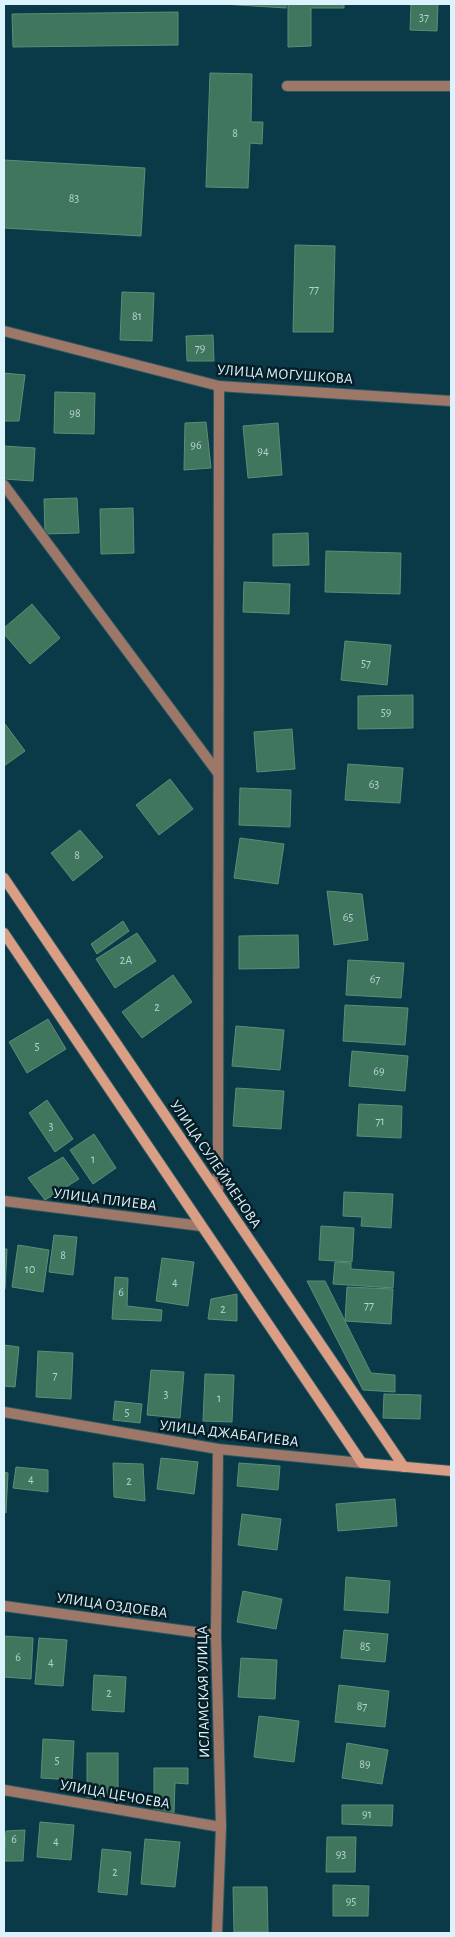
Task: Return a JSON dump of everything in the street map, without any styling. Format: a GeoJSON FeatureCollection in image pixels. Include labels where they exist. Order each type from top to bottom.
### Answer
{"type":"FeatureCollection","features":[{"type":"Feature","properties":{"kind":"main road","name":"УЛИЦА СУЛЕЙМЕНОВА"},"geometry":{"type":"LineString","coordinates":[[4,878],[404,1467]]}},
{"type":"Feature","properties":{"kind":"main road"},"geometry":{"type":"LineString","coordinates":[[4,933],[362,1463]]}},
{"type":"Feature","properties":{"kind":"main road","name":"УЛИЦА ДЖАБАГИЕВА"},"geometry":{"type":"LineString","coordinates":[[362,1463],[451,1471]]}},
{"type":"Feature","properties":{"kind":"street"},"geometry":{"type":"LineString","coordinates":[[287,86],[451,86]]}},
{"type":"Feature","properties":{"kind":"street","name":"УЛИЦА МОГУШКОВА"},"geometry":{"type":"LineString","coordinates":[[4,331],[219,386],[451,401]]}},
{"type":"Feature","properties":{"kind":"street"},"geometry":{"type":"LineString","coordinates":[[218,1193],[219,386]]}},
{"type":"Feature","properties":{"kind":"street"},"geometry":{"type":"LineString","coordinates":[[4,485],[218,773]]}},
{"type":"Feature","properties":{"kind":"street","name":"УЛИЦА ПЛИЕВА"},"geometry":{"type":"LineString","coordinates":[[4,1201],[202,1226]]}},
{"type":"Feature","properties":{"kind":"street","name":"УЛИЦА ДЖАБАГИЕВА"},"geometry":{"type":"LineString","coordinates":[[4,1412],[218,1450],[362,1463]]}},
{"type":"Feature","properties":{"kind":"street","name":"ИСЛАМСКАЯ УЛИЦА"},"geometry":{"type":"LineString","coordinates":[[217,1933],[221,1827],[216,1634],[218,1450]]}},
{"type":"Feature","properties":{"kind":"street","name":"УЛИЦА ОЗДОЕВА"},"geometry":{"type":"LineString","coordinates":[[4,1606],[216,1634]]}},
{"type":"Feature","properties":{"kind":"street","name":"УЛИЦА ЦЕЧОЕВА"},"geometry":{"type":"LineString","coordinates":[[4,1790],[221,1827]]}},
{"type":"Feature","properties":{"kind":"building"},"geometry":{"type":"Polygon","coordinates":[[[222,4],[286,4],[286,8],[222,4]]]}},
{"type":"Feature","properties":{"kind":"building"},"geometry":{"type":"Polygon","coordinates":[[[288,4],[344,4],[344,8],[311,8],[311,46],[288,47],[288,4]]]}},
{"type":"Feature","properties":{"kind":"building"},"geometry":{"type":"Polygon","coordinates":[[[411,4],[438,4],[437,31],[410,30],[411,4]]]}},
{"type":"Feature","properties":{"kind":"building"},"geometry":{"type":"Polygon","coordinates":[[[178,12],[178,45],[13,47],[12,14],[178,12]]]}},
{"type":"Feature","properties":{"kind":"building"},"geometry":{"type":"Polygon","coordinates":[[[210,73],[252,74],[251,122],[263,122],[262,144],[250,143],[248,188],[206,187],[210,73]]]}},
{"type":"Feature","properties":{"kind":"building"},"geometry":{"type":"Polygon","coordinates":[[[4,160],[145,168],[141,236],[4,228],[4,160]]]}},
{"type":"Feature","properties":{"kind":"building"},"geometry":{"type":"Polygon","coordinates":[[[295,245],[335,246],[333,332],[293,332],[295,245]]]}},
{"type":"Feature","properties":{"kind":"building"},"geometry":{"type":"Polygon","coordinates":[[[122,292],[154,293],[152,341],[120,340],[122,292]]]}},
{"type":"Feature","properties":{"kind":"building"},"geometry":{"type":"Polygon","coordinates":[[[213,335],[214,361],[187,361],[186,336],[213,335]]]}},
{"type":"Feature","properties":{"kind":"building"},"geometry":{"type":"Polygon","coordinates":[[[4,373],[25,375],[19,421],[4,421],[4,373]]]}},
{"type":"Feature","properties":{"kind":"building"},"geometry":{"type":"Polygon","coordinates":[[[55,392],[95,393],[94,434],[54,433],[55,392]]]}},
{"type":"Feature","properties":{"kind":"building"},"geometry":{"type":"Polygon","coordinates":[[[206,422],[211,468],[184,470],[185,423],[206,422]]]}},
{"type":"Feature","properties":{"kind":"building"},"geometry":{"type":"Polygon","coordinates":[[[278,423],[282,475],[248,478],[243,426],[278,423]]]}},
{"type":"Feature","properties":{"kind":"building"},"geometry":{"type":"Polygon","coordinates":[[[4,446],[35,448],[33,481],[4,479],[4,446]]]}},
{"type":"Feature","properties":{"kind":"building"},"geometry":{"type":"Polygon","coordinates":[[[77,498],[79,533],[45,534],[44,499],[77,498]]]}},
{"type":"Feature","properties":{"kind":"building"},"geometry":{"type":"Polygon","coordinates":[[[133,508],[134,553],[101,554],[100,509],[133,508]]]}},
{"type":"Feature","properties":{"kind":"building"},"geometry":{"type":"Polygon","coordinates":[[[308,533],[309,565],[273,566],[273,534],[308,533]]]}},
{"type":"Feature","properties":{"kind":"building"},"geometry":{"type":"Polygon","coordinates":[[[326,551],[401,553],[400,594],[325,592],[326,551]]]}},
{"type":"Feature","properties":{"kind":"building"},"geometry":{"type":"Polygon","coordinates":[[[244,582],[290,584],[289,614],[243,612],[244,582]]]}},
{"type":"Feature","properties":{"kind":"building"},"geometry":{"type":"Polygon","coordinates":[[[32,604],[60,638],[30,664],[4,634],[4,628],[32,604]]]}},
{"type":"Feature","properties":{"kind":"building"},"geometry":{"type":"Polygon","coordinates":[[[345,641],[391,645],[387,685],[341,680],[345,641]]]}},
{"type":"Feature","properties":{"kind":"building"},"geometry":{"type":"Polygon","coordinates":[[[413,695],[413,728],[358,729],[358,696],[413,695]]]}},
{"type":"Feature","properties":{"kind":"building"},"geometry":{"type":"Polygon","coordinates":[[[4,725],[25,751],[4,766],[4,725]]]}},
{"type":"Feature","properties":{"kind":"building"},"geometry":{"type":"Polygon","coordinates":[[[292,729],[295,769],[257,772],[254,732],[292,729]]]}},
{"type":"Feature","properties":{"kind":"building"},"geometry":{"type":"Polygon","coordinates":[[[348,764],[403,768],[400,803],[345,800],[348,764]]]}},
{"type":"Feature","properties":{"kind":"building"},"geometry":{"type":"Polygon","coordinates":[[[170,779],[193,809],[159,835],[136,805],[170,779]]]}},
{"type":"Feature","properties":{"kind":"building"},"geometry":{"type":"Polygon","coordinates":[[[240,788],[291,790],[290,827],[239,825],[240,788]]]}},
{"type":"Feature","properties":{"kind":"building"},"geometry":{"type":"Polygon","coordinates":[[[80,830],[103,857],[73,881],[51,853],[80,830]]]}},
{"type":"Feature","properties":{"kind":"building"},"geometry":{"type":"Polygon","coordinates":[[[240,838],[284,844],[278,884],[234,878],[240,838]]]}},
{"type":"Feature","properties":{"kind":"building"},"geometry":{"type":"Polygon","coordinates":[[[327,891],[362,894],[368,940],[334,945],[327,891]]]}},
{"type":"Feature","properties":{"kind":"building"},"geometry":{"type":"Polygon","coordinates":[[[123,921],[129,931],[97,954],[91,944],[123,921]]]}},
{"type":"Feature","properties":{"kind":"building"},"geometry":{"type":"Polygon","coordinates":[[[137,933],[156,961],[115,988],[96,959],[137,933]]]}},
{"type":"Feature","properties":{"kind":"building"},"geometry":{"type":"Polygon","coordinates":[[[298,935],[299,968],[239,969],[239,936],[298,935]]]}},
{"type":"Feature","properties":{"kind":"building"},"geometry":{"type":"Polygon","coordinates":[[[348,960],[404,963],[401,998],[346,995],[348,960]]]}},
{"type":"Feature","properties":{"kind":"building"},"geometry":{"type":"Polygon","coordinates":[[[173,975],[192,1002],[142,1038],[122,1012],[173,975]]]}},
{"type":"Feature","properties":{"kind":"building"},"geometry":{"type":"Polygon","coordinates":[[[345,1005],[408,1008],[405,1045],[343,1041],[345,1005]]]}},
{"type":"Feature","properties":{"kind":"building"},"geometry":{"type":"Polygon","coordinates":[[[48,1019],[66,1049],[27,1073],[9,1042],[48,1019]]]}},
{"type":"Feature","properties":{"kind":"building"},"geometry":{"type":"Polygon","coordinates":[[[236,1026],[284,1030],[280,1070],[232,1066],[236,1026]]]}},
{"type":"Feature","properties":{"kind":"building"},"geometry":{"type":"Polygon","coordinates":[[[352,1051],[408,1056],[405,1091],[349,1086],[352,1051]]]}},
{"type":"Feature","properties":{"kind":"building"},"geometry":{"type":"Polygon","coordinates":[[[236,1088],[284,1091],[281,1129],[233,1126],[236,1088]]]}},
{"type":"Feature","properties":{"kind":"building"},"geometry":{"type":"Polygon","coordinates":[[[47,1100],[73,1139],[55,1152],[29,1113],[47,1100]]]}},
{"type":"Feature","properties":{"kind":"building"},"geometry":{"type":"Polygon","coordinates":[[[359,1104],[402,1106],[401,1138],[357,1136],[359,1104]]]}},
{"type":"Feature","properties":{"kind":"building"},"geometry":{"type":"Polygon","coordinates":[[[94,1134],[116,1168],[93,1184],[70,1150],[94,1134]]]}},
{"type":"Feature","properties":{"kind":"building"},"geometry":{"type":"Polygon","coordinates":[[[63,1157],[79,1179],[45,1200],[28,1178],[63,1157]]]}},
{"type":"Feature","properties":{"kind":"building"},"geometry":{"type":"Polygon","coordinates":[[[344,1192],[393,1194],[391,1228],[361,1226],[362,1217],[343,1216],[344,1192]]]}},
{"type":"Feature","properties":{"kind":"building"},"geometry":{"type":"Polygon","coordinates":[[[321,1226],[354,1228],[352,1262],[319,1260],[321,1226]]]}},
{"type":"Feature","properties":{"kind":"building"},"geometry":{"type":"Polygon","coordinates":[[[54,1235],[77,1237],[73,1275],[49,1272],[54,1235]]]}},
{"type":"Feature","properties":{"kind":"building"},"geometry":{"type":"Polygon","coordinates":[[[18,1245],[49,1250],[43,1292],[12,1287],[18,1245]]]}},
{"type":"Feature","properties":{"kind":"building"},"geometry":{"type":"Polygon","coordinates":[[[4,1249],[7,1249],[5,1289],[4,1289],[4,1249]]]}},
{"type":"Feature","properties":{"kind":"building"},"geometry":{"type":"Polygon","coordinates":[[[162,1258],[194,1262],[188,1306],[156,1301],[162,1258]]]}},
{"type":"Feature","properties":{"kind":"building"},"geometry":{"type":"Polygon","coordinates":[[[335,1262],[351,1263],[351,1269],[394,1272],[393,1288],[333,1284],[335,1262]]]}},
{"type":"Feature","properties":{"kind":"building"},"geometry":{"type":"Polygon","coordinates":[[[115,1277],[128,1278],[127,1306],[162,1310],[161,1321],[112,1319],[115,1277]]]}},
{"type":"Feature","properties":{"kind":"building"},"geometry":{"type":"Polygon","coordinates":[[[307,1281],[325,1281],[371,1373],[395,1375],[395,1392],[363,1390],[307,1281]]]}},
{"type":"Feature","properties":{"kind":"building"},"geometry":{"type":"Polygon","coordinates":[[[347,1287],[393,1289],[391,1324],[345,1321],[347,1287]]]}},
{"type":"Feature","properties":{"kind":"building"},"geometry":{"type":"Polygon","coordinates":[[[237,1294],[237,1321],[208,1319],[211,1299],[237,1294]]]}},
{"type":"Feature","properties":{"kind":"building"},"geometry":{"type":"Polygon","coordinates":[[[4,1345],[19,1347],[15,1387],[4,1386],[4,1345]]]}},
{"type":"Feature","properties":{"kind":"building"},"geometry":{"type":"Polygon","coordinates":[[[38,1351],[73,1353],[71,1399],[36,1397],[38,1351]]]}},
{"type":"Feature","properties":{"kind":"building"},"geometry":{"type":"Polygon","coordinates":[[[151,1370],[184,1372],[180,1418],[147,1415],[151,1370]]]}},
{"type":"Feature","properties":{"kind":"building"},"geometry":{"type":"Polygon","coordinates":[[[205,1374],[234,1375],[232,1422],[203,1421],[205,1374]]]}},
{"type":"Feature","properties":{"kind":"building"},"geometry":{"type":"Polygon","coordinates":[[[384,1394],[421,1395],[420,1419],[383,1418],[384,1394]]]}},
{"type":"Feature","properties":{"kind":"building"},"geometry":{"type":"Polygon","coordinates":[[[115,1401],[142,1404],[140,1423],[113,1420],[115,1401]]]}},
{"type":"Feature","properties":{"kind":"building"},"geometry":{"type":"Polygon","coordinates":[[[161,1458],[198,1462],[194,1494],[157,1489],[161,1458]]]}},
{"type":"Feature","properties":{"kind":"building"},"geometry":{"type":"Polygon","coordinates":[[[113,1463],[143,1464],[145,1501],[114,1497],[113,1463]]]}},
{"type":"Feature","properties":{"kind":"building"},"geometry":{"type":"Polygon","coordinates":[[[239,1463],[280,1466],[278,1490],[237,1486],[239,1463]]]}},
{"type":"Feature","properties":{"kind":"building"},"geometry":{"type":"Polygon","coordinates":[[[16,1467],[48,1470],[48,1492],[13,1488],[16,1467]]]}},
{"type":"Feature","properties":{"kind":"building"},"geometry":{"type":"Polygon","coordinates":[[[4,1472],[8,1473],[6,1513],[4,1512],[4,1472]]]}},
{"type":"Feature","properties":{"kind":"building"},"geometry":{"type":"Polygon","coordinates":[[[395,1499],[397,1526],[338,1531],[336,1504],[395,1499]]]}},
{"type":"Feature","properties":{"kind":"building"},"geometry":{"type":"Polygon","coordinates":[[[242,1514],[281,1519],[277,1550],[238,1545],[242,1514]]]}},
{"type":"Feature","properties":{"kind":"building"},"geometry":{"type":"Polygon","coordinates":[[[346,1577],[390,1581],[388,1613],[344,1610],[346,1577]]]}},
{"type":"Feature","properties":{"kind":"building"},"geometry":{"type":"Polygon","coordinates":[[[243,1591],[282,1599],[276,1629],[237,1622],[243,1591]]]}},
{"type":"Feature","properties":{"kind":"building"},"geometry":{"type":"Polygon","coordinates":[[[344,1630],[388,1634],[385,1662],[341,1658],[344,1630]]]}},
{"type":"Feature","properties":{"kind":"building"},"geometry":{"type":"Polygon","coordinates":[[[4,1636],[33,1638],[31,1679],[4,1677],[4,1636]]]}},
{"type":"Feature","properties":{"kind":"building"},"geometry":{"type":"Polygon","coordinates":[[[39,1638],[67,1640],[63,1686],[35,1684],[39,1638]]]}},
{"type":"Feature","properties":{"kind":"building"},"geometry":{"type":"Polygon","coordinates":[[[241,1658],[277,1660],[275,1699],[238,1697],[241,1658]]]}},
{"type":"Feature","properties":{"kind":"building"},"geometry":{"type":"Polygon","coordinates":[[[94,1675],[126,1677],[124,1712],[92,1710],[94,1675]]]}},
{"type":"Feature","properties":{"kind":"building"},"geometry":{"type":"Polygon","coordinates":[[[339,1685],[389,1691],[385,1727],[335,1722],[339,1685]]]}},
{"type":"Feature","properties":{"kind":"building"},"geometry":{"type":"Polygon","coordinates":[[[259,1716],[299,1721],[294,1762],[254,1757],[259,1716]]]}},
{"type":"Feature","properties":{"kind":"building"},"geometry":{"type":"Polygon","coordinates":[[[43,1739],[74,1741],[72,1780],[41,1778],[43,1739]]]}},
{"type":"Feature","properties":{"kind":"building"},"geometry":{"type":"Polygon","coordinates":[[[347,1743],[388,1750],[382,1784],[342,1778],[347,1743]]]}},
{"type":"Feature","properties":{"kind":"building"},"geometry":{"type":"Polygon","coordinates":[[[87,1753],[118,1753],[118,1797],[87,1797],[87,1753]]]}},
{"type":"Feature","properties":{"kind":"building"},"geometry":{"type":"Polygon","coordinates":[[[154,1768],[188,1768],[188,1784],[175,1783],[174,1813],[154,1811],[154,1768]]]}},
{"type":"Feature","properties":{"kind":"building"},"geometry":{"type":"Polygon","coordinates":[[[342,1805],[393,1805],[392,1826],[342,1824],[342,1805]]]}},
{"type":"Feature","properties":{"kind":"building"},"geometry":{"type":"Polygon","coordinates":[[[40,1822],[74,1825],[71,1860],[37,1857],[40,1822]]]}},
{"type":"Feature","properties":{"kind":"building"},"geometry":{"type":"Polygon","coordinates":[[[25,1830],[23,1861],[4,1861],[6,1831],[25,1830]]]}},
{"type":"Feature","properties":{"kind":"building"},"geometry":{"type":"Polygon","coordinates":[[[327,1837],[356,1837],[355,1872],[326,1872],[327,1837]]]}},
{"type":"Feature","properties":{"kind":"building"},"geometry":{"type":"Polygon","coordinates":[[[145,1839],[180,1842],[175,1887],[141,1884],[145,1839]]]}},
{"type":"Feature","properties":{"kind":"building"},"geometry":{"type":"Polygon","coordinates":[[[102,1849],[131,1852],[127,1895],[98,1892],[102,1849]]]}},
{"type":"Feature","properties":{"kind":"building"},"geometry":{"type":"Polygon","coordinates":[[[333,1885],[369,1886],[368,1916],[333,1916],[333,1885]]]}},
{"type":"Feature","properties":{"kind":"building"},"geometry":{"type":"Polygon","coordinates":[[[233,1887],[267,1887],[268,1932],[234,1932],[233,1887]]]}}]}
